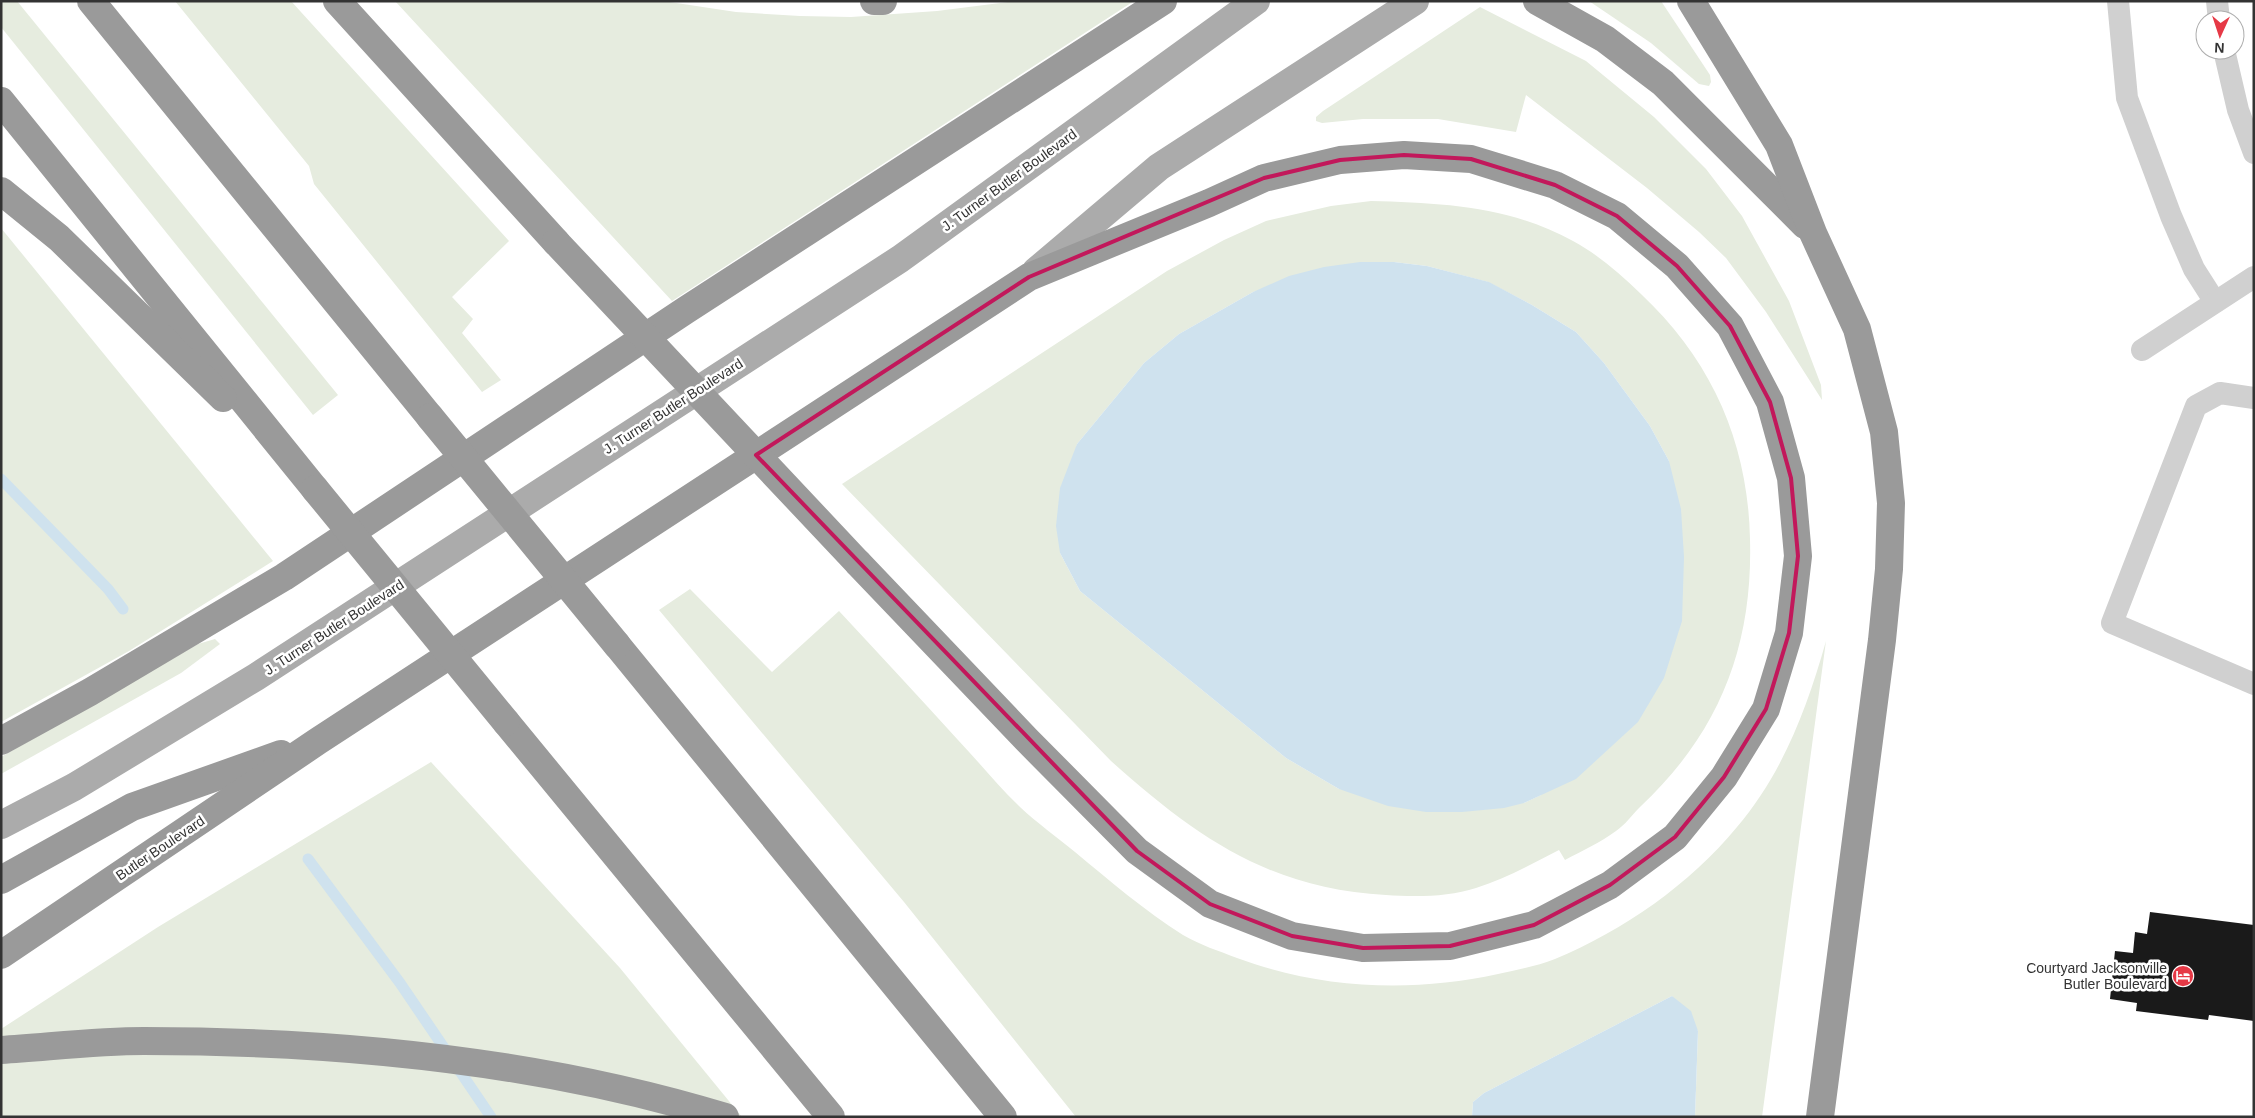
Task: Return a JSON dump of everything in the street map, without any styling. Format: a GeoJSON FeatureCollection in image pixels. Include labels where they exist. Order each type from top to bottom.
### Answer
{"type":"FeatureCollection","features":[{"type":"Feature","properties":{"kind":"highway"},"geometry":{"type":"LineString","coordinates":[[91,1],[1003,1117]]}},
{"type":"Feature","properties":{"kind":"highway"},"geometry":{"type":"LineString","coordinates":[[1,880],[132,807],[318,741],[1031,276],[1209,203],[1264,178],[1340,160],[1404,155],[1471,159],[1555,185],[1617,216],[1677,266],[1730,326],[1770,402],[1791,478],[1798,556],[1789,633],[1766,709],[1729,770],[1675,837],[1610,885],[1534,925],[1450,946],[1363,948],[1292,936],[1210,904],[1137,851],[1027,740],[858,563],[556,242],[337,1]]}},
{"type":"Feature","properties":{"kind":"highway"},"geometry":{"type":"LineString","coordinates":[[874,1],[883,1]]}},
{"type":"Feature","properties":{"kind":"highway"},"geometry":{"type":"LineString","coordinates":[[1,741],[90,692],[284,577],[686,310],[1163,1]]}},
{"type":"Feature","properties":{"kind":"highway"},"geometry":{"type":"LineString","coordinates":[[1537,1],[1605,39],[1663,82],[1814,233]]}},
{"type":"Feature","properties":{"kind":"highway"},"geometry":{"type":"LineString","coordinates":[[1691,1],[1779,145],[1814,233],[1857,328],[1884,432],[1891,503],[1882,640],[1820,1117]]}},
{"type":"Feature","properties":{"kind":"highway"},"geometry":{"type":"LineString","coordinates":[[1,101],[315,489],[831,1117]]}},
{"type":"Feature","properties":{"kind":"highway"},"geometry":{"type":"LineString","coordinates":[[1,191],[58,238],[315,489]]}},
{"type":"Feature","properties":{"kind":"highway","name":"Butler Boulevard"},"geometry":{"type":"LineString","coordinates":[[1,955],[318,741]]}},
{"type":"Feature","properties":{"kind":"highway"},"geometry":{"type":"LineString","coordinates":[[1,1050],[143,1041],[333,1046],[526,1070],[677,1102],[725,1117]]}},
{"type":"Feature","properties":{"kind":"main road","name":"J. Turner Butler Boulevard"},"geometry":{"type":"LineString","coordinates":[[1,825],[74,787],[256,677],[900,259],[1256,1]]}},
{"type":"Feature","properties":{"kind":"main road"},"geometry":{"type":"LineString","coordinates":[[1031,276],[1159,167],[1415,1]]}},
{"type":"Feature","properties":{"kind":"lane"},"geometry":{"type":"LineString","coordinates":[[2118,1],[2128,98],[2171,216],[2194,269],[2215,302]]}},
{"type":"Feature","properties":{"kind":"lane"},"geometry":{"type":"LineString","coordinates":[[2226,60],[2238,110],[2254,153]]}},
{"type":"Feature","properties":{"kind":"lane"},"geometry":{"type":"LineString","coordinates":[[2142,350],[2254,277]]}},
{"type":"Feature","properties":{"kind":"lane"},"geometry":{"type":"LineString","coordinates":[[2254,398],[2220,393],[2196,406],[2112,622],[2254,684]]}},
{"type":"Feature","properties":{"kind":"highlighted area"},"geometry":{"type":"Polygon","coordinates":[[[1404,155],[1471,159],[1555,185],[1617,216],[1677,266],[1730,326],[1770,402],[1791,478],[1798,556],[1789,633],[1766,709],[1724,777],[1675,837],[1610,885],[1534,925],[1450,946],[1363,948],[1292,936],[1210,904],[1137,851],[756,455],[1029,277],[1264,178],[1340,160],[1404,155]]]}},
{"type":"Feature","properties":{"kind":"shaded area"},"geometry":{"type":"Polygon","coordinates":[[[1,1],[17,1],[338,395],[313,415],[1,27],[1,1]]]}},
{"type":"Feature","properties":{"kind":"shaded area"},"geometry":{"type":"Polygon","coordinates":[[[175,1],[291,1],[509,241],[452,297],[473,319],[462,333],[501,380],[482,392],[314,184],[309,166],[175,1]]]}},
{"type":"Feature","properties":{"kind":"shaded area"},"geometry":{"type":"Polygon","coordinates":[[[395,1],[663,1],[736,12],[851,17],[937,11],[1016,1],[1134,1],[672,301],[395,1]]]}},
{"type":"Feature","properties":{"kind":"shaded area"},"geometry":{"type":"Polygon","coordinates":[[[1589,1],[1661,1],[1710,75],[1711,82],[1709,86],[1699,84],[1651,43],[1589,1]]]}},
{"type":"Feature","properties":{"kind":"shaded area"},"geometry":{"type":"Polygon","coordinates":[[[1480,7],[1586,61],[1654,117],[1706,169],[1742,216],[1789,301],[1821,385],[1822,400],[1766,312],[1726,258],[1699,232],[1647,188],[1526,95],[1516,132],[1438,119],[1363,119],[1322,123],[1316,121],[1316,117],[1323,111],[1480,7]]]}},
{"type":"Feature","properties":{"kind":"shaded area"},"geometry":{"type":"Polygon","coordinates":[[[1371,201],[1450,205],[1500,213],[1525,220],[1549,229],[1583,246],[1609,265],[1641,294],[1688,347],[1706,375],[1721,405],[1742,469],[1748,503],[1750,539],[1749,578],[1745,616],[1737,652],[1726,686],[1710,718],[1691,749],[1668,779],[1619,829],[1604,839],[1565,860],[1559,850],[1518,871],[1466,891],[1420,896],[1344,891],[1305,882],[1270,870],[1236,854],[1204,835],[1173,813],[1111,761],[842,484],[1167,271],[1224,240],[1266,221],[1331,206],[1371,201]],[[1394,262],[1253,292],[1179,334],[1144,363],[1077,444],[1060,553],[1080,591],[1286,758],[1339,789],[1524,803],[1541,795],[1669,461],[1650,426],[1604,363],[1576,332],[1532,305],[1488,282],[1427,266],[1394,262]]]}},
{"type":"Feature","properties":{"kind":"shaded area"},"geometry":{"type":"Polygon","coordinates":[[[1,228],[273,561],[129,651],[1,722],[1,228]]]}},
{"type":"Feature","properties":{"kind":"shaded area"},"geometry":{"type":"Polygon","coordinates":[[[690,589],[772,672],[839,611],[1020,807],[1155,916],[1196,942],[1237,958],[1301,976],[1366,985],[1432,984],[1465,980],[1534,966],[1555,959],[1606,934],[1630,920],[1677,887],[1737,827],[1768,785],[1802,715],[1826,641],[1762,1117],[1695,1117],[1698,1031],[1672,996],[1484,1093],[1473,1102],[1472,1117],[1076,1117],[904,902],[659,610],[690,589]]]}},
{"type":"Feature","properties":{"kind":"shaded area"},"geometry":{"type":"Polygon","coordinates":[[[215,639],[220,644],[181,673],[1,774],[1,757],[198,644],[215,639]]]}},
{"type":"Feature","properties":{"kind":"shaded area"},"geometry":{"type":"Polygon","coordinates":[[[431,762],[620,968],[742,1117],[1,1117],[1,1029],[158,927],[431,762]]]}},
{"type":"Feature","properties":{"kind":"water"},"geometry":{"type":"Polygon","coordinates":[[[1360,262],[1394,262],[1427,266],[1489,282],[1576,332],[1604,363],[1650,426],[1669,461],[1681,509],[1684,557],[1682,621],[1664,678],[1638,722],[1576,779],[1524,803],[1504,808],[1462,812],[1426,812],[1388,806],[1339,789],[1286,758],[1080,591],[1060,553],[1056,526],[1060,488],[1077,444],[1144,363],[1179,334],[1253,292],[1289,276],[1324,267],[1360,262]]]}},
{"type":"Feature","properties":{"kind":"water"},"geometry":{"type":"Polygon","coordinates":[[[1672,996],[1691,1011],[1698,1031],[1695,1117],[1472,1117],[1473,1102],[1484,1093],[1672,996]]]}},
{"type":"Feature","properties":{"kind":"building","name":"Courtyard Jacksonville Butler Boulevard"},"geometry":{"type":"Polygon","coordinates":[[[2150,912],[2254,925],[2254,1021],[2209,1015],[2208,1020],[2136,1011],[2137,1003],[2110,999],[2115,951],[2133,953],[2135,932],[2147,934],[2150,912]]]}},
{"type":"Feature","properties":{"kind":"waterway"},"geometry":{"type":"LineString","coordinates":[[1,479],[108,589],[123,609]]}},
{"type":"Feature","properties":{"kind":"waterway"},"geometry":{"type":"LineString","coordinates":[[308,859],[400,983],[491,1117]]}},
{"type":"Feature","properties":{"kind":"place","name":"Courtyard Jacksonville Butler Boulevard"},"geometry":{"type":"Point","coordinates":[2183,976]}}]}
